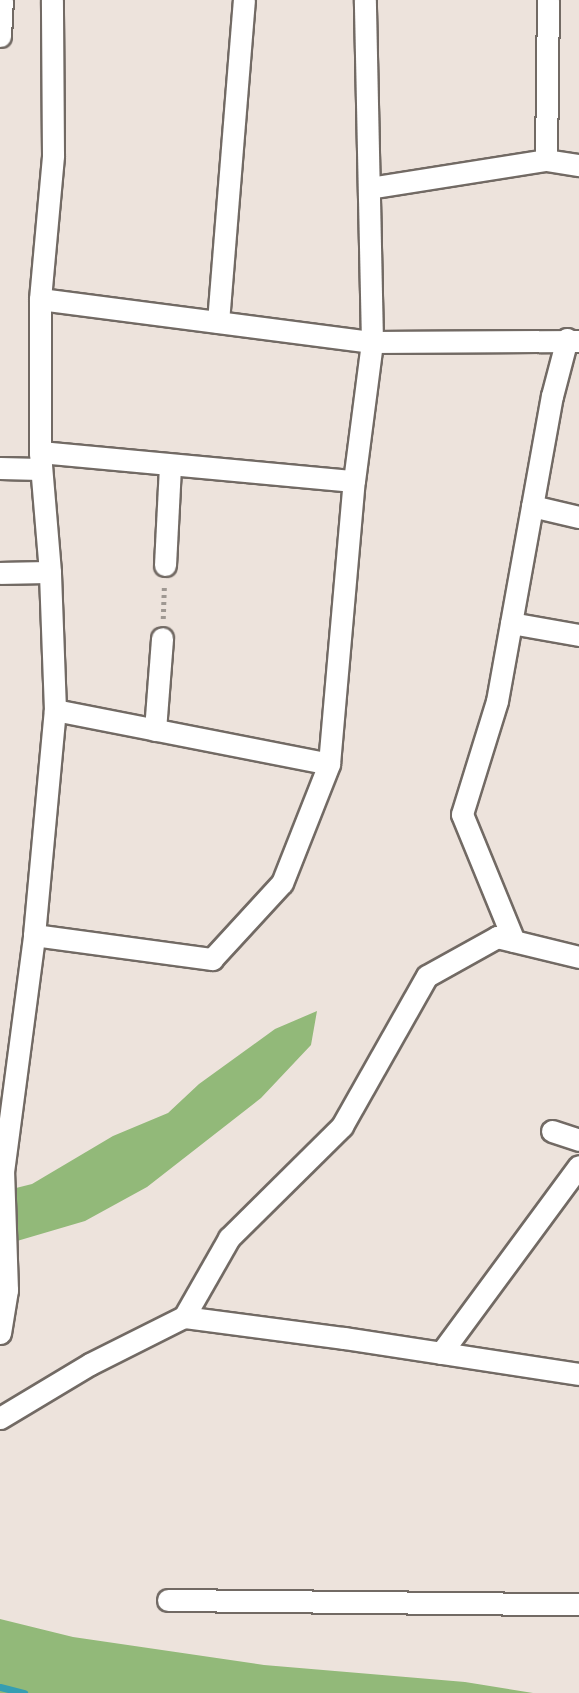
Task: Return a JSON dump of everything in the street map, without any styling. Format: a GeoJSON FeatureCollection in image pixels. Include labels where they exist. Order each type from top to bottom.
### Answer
{"type":"FeatureCollection","features":[{"type":"Feature","properties":{"kind":"street"},"geometry":{"type":"LineString","coordinates":[[0,36],[2,0]]}},
{"type":"Feature","properties":{"kind":"street"},"geometry":{"type":"LineString","coordinates":[[0,1333],[7,1290],[3,1172],[34,935],[55,710],[50,572],[40,461],[40,299],[53,155],[52,0]]}},
{"type":"Feature","properties":{"kind":"street"},"geometry":{"type":"LineString","coordinates":[[219,322],[244,0]]}},
{"type":"Feature","properties":{"kind":"street"},"geometry":{"type":"LineString","coordinates":[[34,935],[212,959],[282,883],[329,764],[354,481],[372,342],[365,0]]}},
{"type":"Feature","properties":{"kind":"street"},"geometry":{"type":"LineString","coordinates":[[546,160],[548,0]]}},
{"type":"Feature","properties":{"kind":"street"},"geometry":{"type":"LineString","coordinates":[[369,188],[546,160],[579,165]]}},
{"type":"Feature","properties":{"kind":"street"},"geometry":{"type":"LineString","coordinates":[[40,299],[372,342],[573,340],[552,396],[496,701],[462,814],[514,941]]}},
{"type":"Feature","properties":{"kind":"street"},"geometry":{"type":"LineString","coordinates":[[0,468],[40,461],[170,465],[354,481]]}},
{"type":"Feature","properties":{"kind":"street"},"geometry":{"type":"LineString","coordinates":[[165,565],[170,465]]}},
{"type":"Feature","properties":{"kind":"street"},"geometry":{"type":"LineString","coordinates":[[532,506],[579,517]]}},
{"type":"Feature","properties":{"kind":"street"},"geometry":{"type":"LineString","coordinates":[[0,573],[50,572]]}},
{"type":"Feature","properties":{"kind":"street"},"geometry":{"type":"LineString","coordinates":[[511,623],[579,635]]}},
{"type":"Feature","properties":{"kind":"street"},"geometry":{"type":"LineString","coordinates":[[155,730],[162,638]]}},
{"type":"Feature","properties":{"kind":"street"},"geometry":{"type":"LineString","coordinates":[[55,710],[329,764]]}},
{"type":"Feature","properties":{"kind":"street"},"geometry":{"type":"LineString","coordinates":[[0,1418],[90,1364],[184,1317],[229,1238],[342,1126],[427,976],[498,937],[579,957]]}},
{"type":"Feature","properties":{"kind":"street"},"geometry":{"type":"LineString","coordinates":[[552,1131],[579,1140]]}},
{"type":"Feature","properties":{"kind":"street"},"geometry":{"type":"LineString","coordinates":[[441,1353],[579,1166]]}},
{"type":"Feature","properties":{"kind":"street"},"geometry":{"type":"LineString","coordinates":[[184,1317],[579,1374]]}},
{"type":"Feature","properties":{"kind":"street"},"geometry":{"type":"LineString","coordinates":[[168,1600],[579,1604]]}},
{"type":"Feature","properties":{"kind":"path"},"geometry":{"type":"LineString","coordinates":[[162,638],[165,565]]}},
{"type":"Feature","properties":{"kind":"green space"},"geometry":{"type":"Polygon","coordinates":[[[317,1011],[311,1045],[261,1098],[147,1187],[85,1221],[0,1246],[0,1192],[32,1184],[113,1136],[168,1113],[199,1084],[275,1029],[317,1011]]]}},
{"type":"Feature","properties":{"kind":"green space"},"geometry":{"type":"Polygon","coordinates":[[[0,1619],[73,1637],[264,1665],[465,1682],[533,1693],[0,1693],[0,1619]]]}},
{"type":"Feature","properties":{"kind":"waterway"},"geometry":{"type":"LineString","coordinates":[[0,1687],[24,1693]]}}]}
